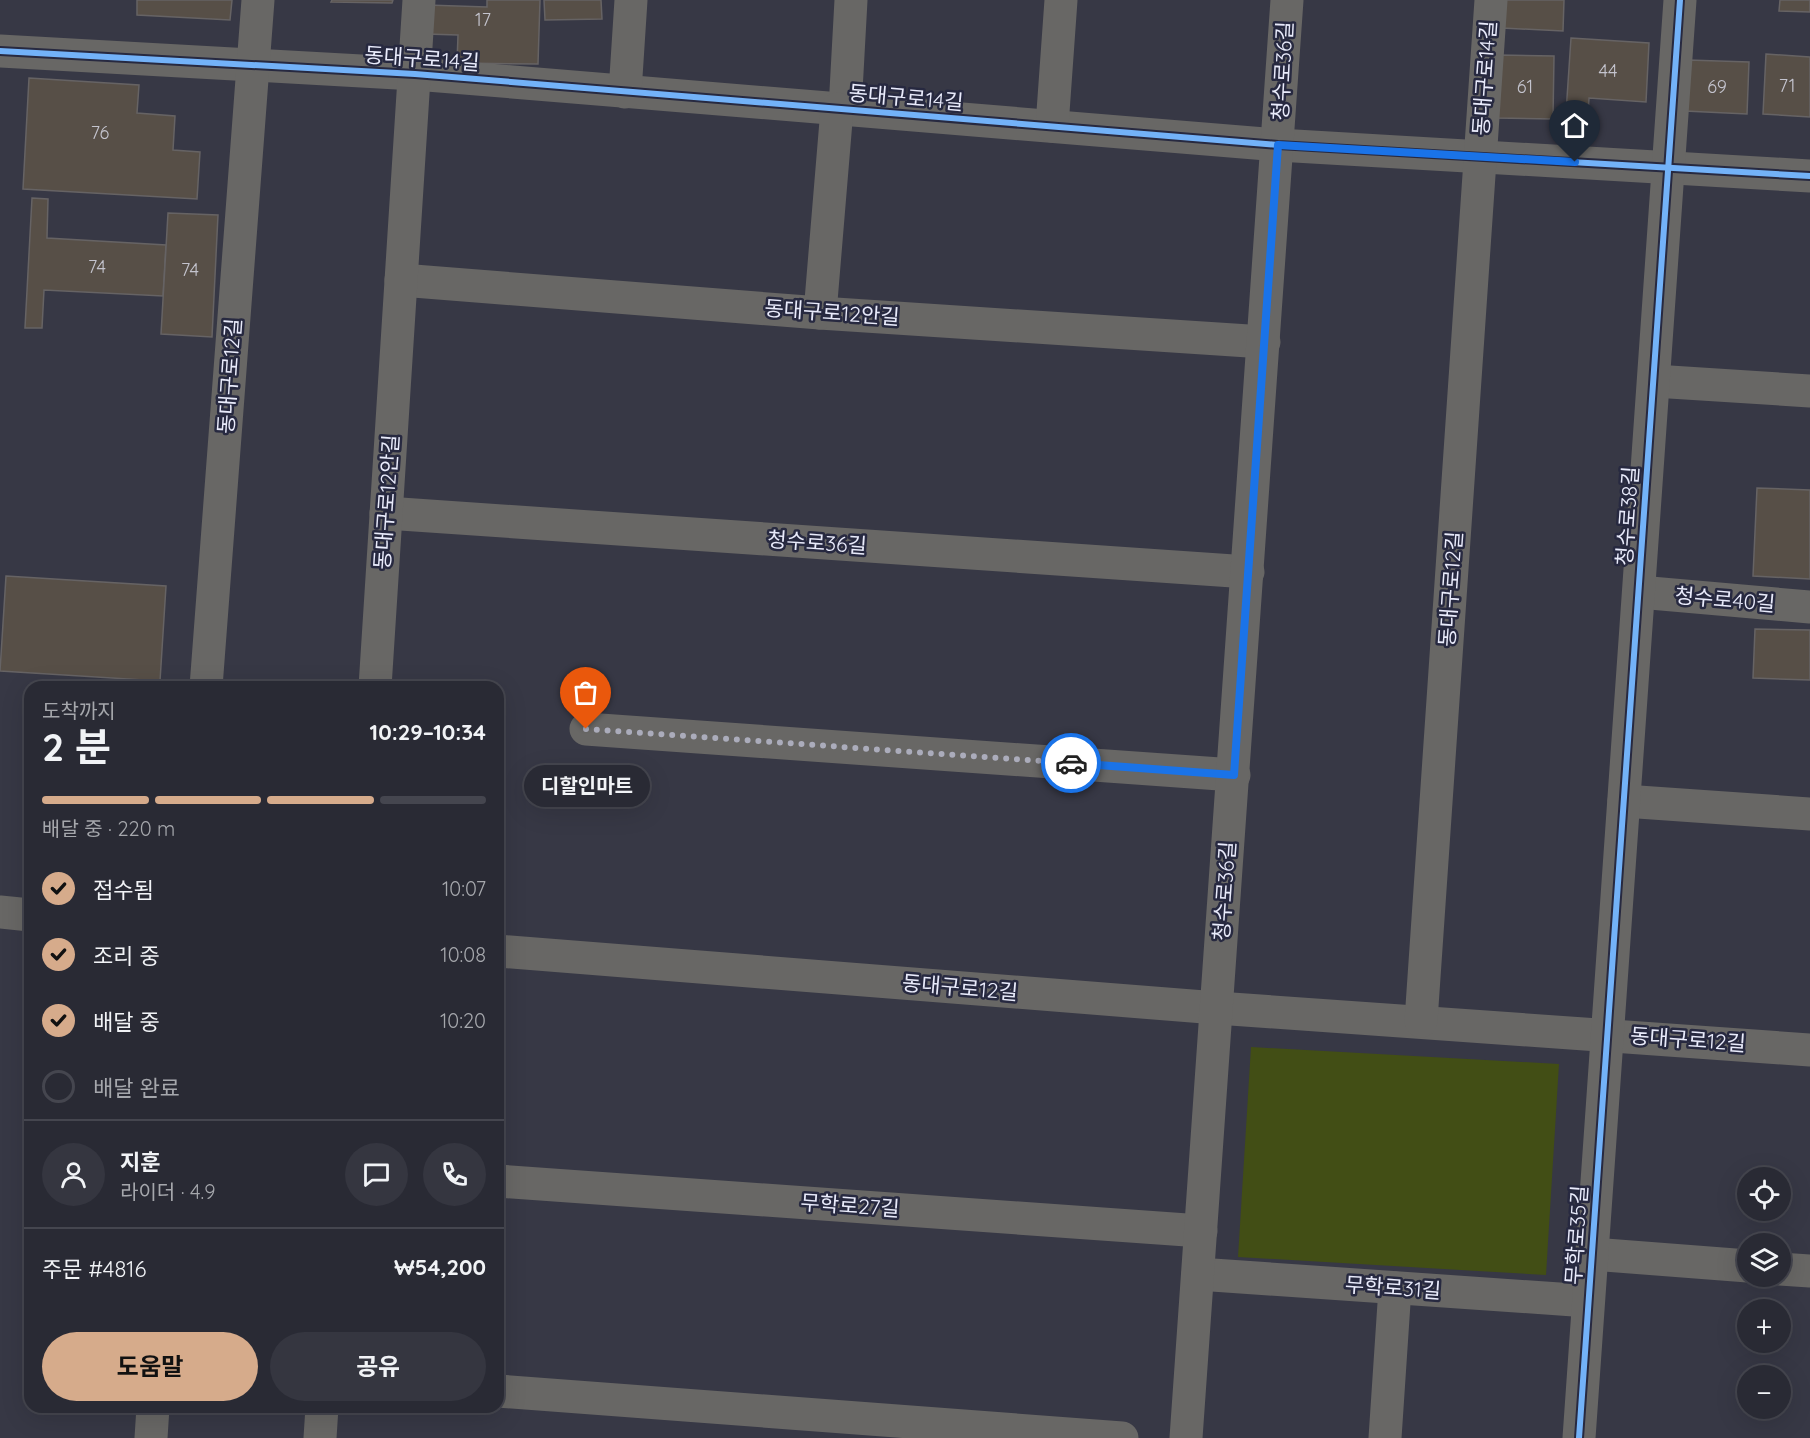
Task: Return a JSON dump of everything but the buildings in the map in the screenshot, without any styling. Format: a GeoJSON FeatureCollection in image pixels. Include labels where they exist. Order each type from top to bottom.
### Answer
{"type":"FeatureCollection","features":[{"type":"Feature","properties":{"kind":"street"},"geometry":{"type":"LineString","coordinates":[[254,66],[258,0]]}},
{"type":"Feature","properties":{"kind":"street","name":"동대구로14길"},"geometry":{"type":"LineString","coordinates":[[415,74],[419,0]]}},
{"type":"Feature","properties":{"kind":"street"},"geometry":{"type":"LineString","coordinates":[[625,92],[632,0]]}},
{"type":"Feature","properties":{"kind":"street"},"geometry":{"type":"LineString","coordinates":[[841,109],[851,0]]}},
{"type":"Feature","properties":{"kind":"street"},"geometry":{"type":"LineString","coordinates":[[1052,126],[1061,0]]}},
{"type":"Feature","properties":{"kind":"street","name":"청수로36길"},"geometry":{"type":"LineString","coordinates":[[1217,1008],[1287,0]]}},
{"type":"Feature","properties":{"kind":"street","name":"동대구로14길"},"geometry":{"type":"LineString","coordinates":[[1480,157],[1491,0]]}},
{"type":"Feature","properties":{"kind":"street","name":"청수로38길"},"geometry":{"type":"LineString","coordinates":[[1607,1034],[1680,0]]}},
{"type":"Feature","properties":{"kind":"street","name":"동대구로14길"},"geometry":{"type":"LineString","coordinates":[[0,51],[415,74],[1278,145],[1810,176]]}},
{"type":"Feature","properties":{"kind":"street","name":"동대구로12길"},"geometry":{"type":"LineString","coordinates":[[206,681],[254,66]]}},
{"type":"Feature","properties":{"kind":"street","name":"동대구로12안길"},"geometry":{"type":"LineString","coordinates":[[375,681],[415,74]]}},
{"type":"Feature","properties":{"kind":"street","name":"동대구로14길"},"geometry":{"type":"LineString","coordinates":[[820,313],[841,109]]}},
{"type":"Feature","properties":{"kind":"street","name":"동대구로12길"},"geometry":{"type":"LineString","coordinates":[[1421,1022],[1480,157]]}},
{"type":"Feature","properties":{"kind":"street","name":"동대구로12안길"},"geometry":{"type":"LineString","coordinates":[[401,280],[820,313],[1264,342]]}},
{"type":"Feature","properties":{"kind":"street"},"geometry":{"type":"LineString","coordinates":[[1654,381],[1810,391]]}},
{"type":"Feature","properties":{"kind":"street","name":"청수로36길"},"geometry":{"type":"LineString","coordinates":[[386,513],[1248,572]]}},
{"type":"Feature","properties":{"kind":"street","name":"청수로40길"},"geometry":{"type":"LineString","coordinates":[[1639,592],[1810,607]]}},
{"type":"Feature","properties":{"kind":"street"},"geometry":{"type":"LineString","coordinates":[[586,729],[1234,775]]}},
{"type":"Feature","properties":{"kind":"street"},"geometry":{"type":"LineString","coordinates":[[1624,801],[1810,814]]}},
{"type":"Feature","properties":{"kind":"street"},"geometry":{"type":"LineString","coordinates":[[0,912],[24,914]]}},
{"type":"Feature","properties":{"kind":"street","name":"동대구로12길"},"geometry":{"type":"LineString","coordinates":[[504,951],[1217,1008],[1810,1050]]}},
{"type":"Feature","properties":{"kind":"street"},"geometry":{"type":"LineString","coordinates":[[1186,1438],[1217,1008]]}},
{"type":"Feature","properties":{"kind":"street","name":"무학로35길"},"geometry":{"type":"LineString","coordinates":[[1579,1438],[1607,1034]]}},
{"type":"Feature","properties":{"kind":"street","name":"무학로27길"},"geometry":{"type":"LineString","coordinates":[[504,1181],[1201,1231]]}},
{"type":"Feature","properties":{"kind":"street","name":"무학로35길"},"geometry":{"type":"LineString","coordinates":[[1592,1254],[1737,1265]]}},
{"type":"Feature","properties":{"kind":"street"},"geometry":{"type":"LineString","coordinates":[[1791,1270],[1810,1271]]}},
{"type":"Feature","properties":{"kind":"street","name":"무학로31길"},"geometry":{"type":"LineString","coordinates":[[1198,1274],[1588,1301]]}},
{"type":"Feature","properties":{"kind":"street"},"geometry":{"type":"LineString","coordinates":[[1385,1438],[1395,1288]]}},
{"type":"Feature","properties":{"kind":"street"},"geometry":{"type":"LineString","coordinates":[[504,1390],[1122,1438]]}},
{"type":"Feature","properties":{"kind":"street"},"geometry":{"type":"LineString","coordinates":[[151,1438],[153,1413]]}},
{"type":"Feature","properties":{"kind":"street"},"geometry":{"type":"LineString","coordinates":[[320,1438],[322,1413]]}},
{"type":"Feature","properties":{"kind":"green space"},"geometry":{"type":"Polygon","coordinates":[[[1251,1047],[1559,1064],[1546,1275],[1238,1257],[1251,1047]]]}},
{"type":"Feature","properties":{"kind":"cycle path"},"geometry":{"type":"LineString","coordinates":[[1579,1438],[1680,0]]}},
{"type":"Feature","properties":{"kind":"cycle path"},"geometry":{"type":"LineString","coordinates":[[0,51],[415,74],[1278,145],[1810,176]]}},
{"type":"Feature","properties":{"kind":"way so far"},"geometry":{"type":"LineString","coordinates":[[586,729],[1071,763]]}},
{"type":"Feature","properties":{"kind":"place","name":"디할인마트"},"geometry":{"type":"Point","coordinates":[586,729]}},
{"type":"Feature","properties":{"kind":"route"},"geometry":{"type":"LineString","coordinates":[[1071,763],[1234,775],[1278,145],[1575,162]]}}]}
